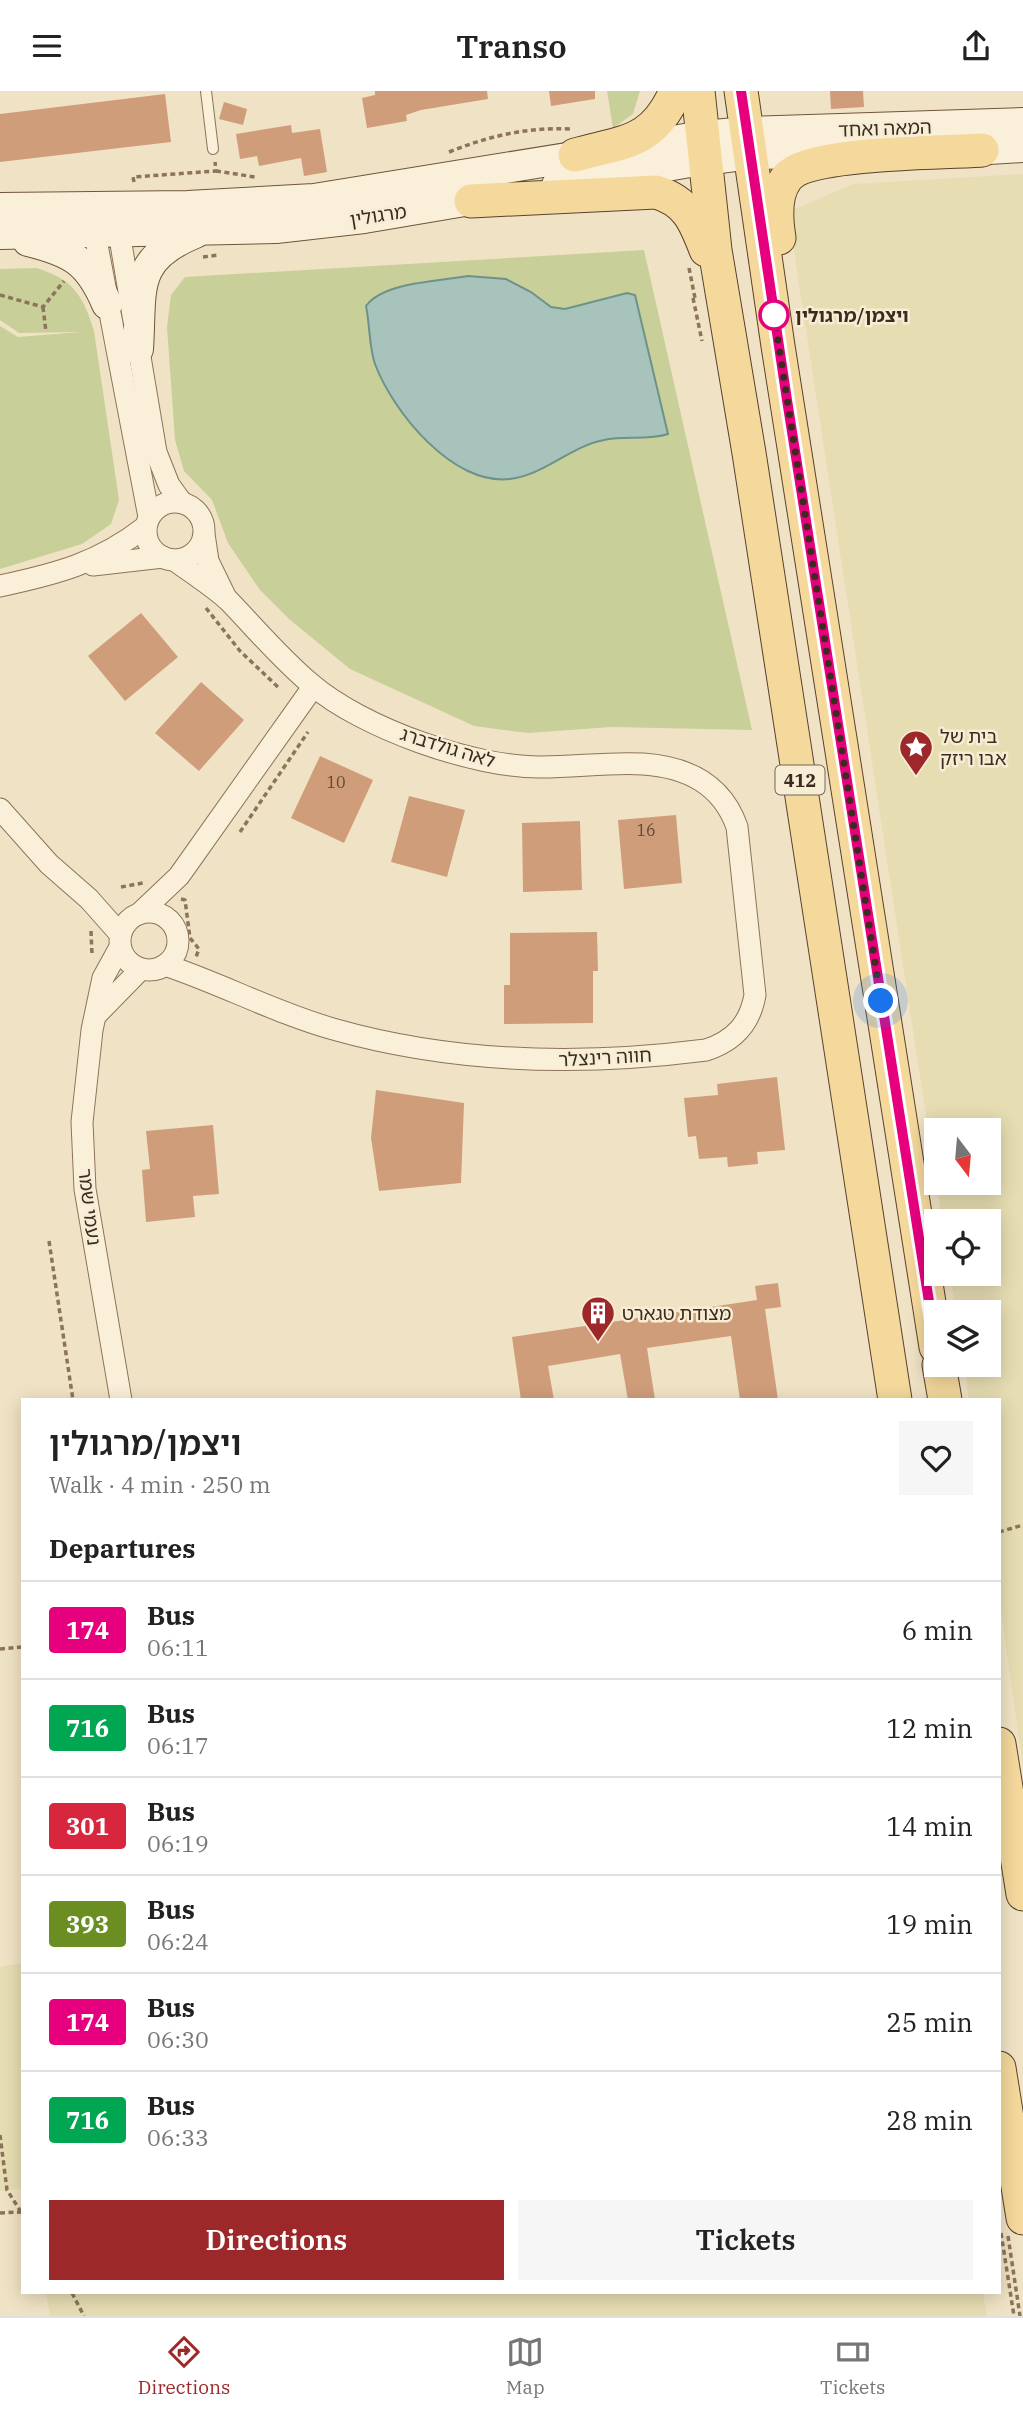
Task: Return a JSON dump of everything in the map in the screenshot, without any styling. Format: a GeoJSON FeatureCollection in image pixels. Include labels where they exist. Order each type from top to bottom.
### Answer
{"type":"FeatureCollection","features":[{"type":"Feature","properties":{"kind":"main road"},"geometry":{"type":"LineString","coordinates":[[574,142],[624,141],[654,128],[663,119],[676,91]]}},
{"type":"Feature","properties":{"kind":"main road","name":"412"},"geometry":{"type":"LineString","coordinates":[[698,91],[693,150],[715,250],[895,1398]]}},
{"type":"Feature","properties":{"kind":"main road","name":"412"},"geometry":{"type":"LineString","coordinates":[[741,91],[929,1300]]}},
{"type":"Feature","properties":{"kind":"main road","name":"המאה ואחד"},"geometry":{"type":"LineString","coordinates":[[749,143],[1023,123]]}},
{"type":"Feature","properties":{"kind":"main road","name":"מרגולין"},"geometry":{"type":"LineString","coordinates":[[0,234],[114,218],[314,199],[574,142],[693,150]]}},
{"type":"Feature","properties":{"kind":"main road","name":"מרגולין"},"geometry":{"type":"LineString","coordinates":[[0,208],[114,218],[204,230],[327,223],[471,201],[693,150],[749,143]]}},
{"type":"Feature","properties":{"kind":"main road","name":"המאה ואחד"},"geometry":{"type":"LineString","coordinates":[[749,143],[982,150],[1023,147]]}},
{"type":"Feature","properties":{"kind":"main road"},"geometry":{"type":"LineString","coordinates":[[831,681],[777,204],[786,178],[810,164],[839,159],[982,150]]}},
{"type":"Feature","properties":{"kind":"main road"},"geometry":{"type":"LineString","coordinates":[[471,201],[656,191],[675,197],[695,222],[729,337]]}},
{"type":"Feature","properties":{"kind":"main road"},"geometry":{"type":"LineString","coordinates":[[138,349],[142,285],[151,260],[172,243],[204,230]]}},
{"type":"Feature","properties":{"kind":"main road"},"geometry":{"type":"LineString","coordinates":[[0,234],[59,249],[80,261],[100,287],[107,304]]}},
{"type":"Feature","properties":{"kind":"main road"},"geometry":{"type":"LineString","coordinates":[[941,1377],[945,1398]]}},
{"type":"Feature","properties":{"kind":"main road"},"geometry":{"type":"LineString","coordinates":[[1001,1756],[1023,1894]]}},
{"type":"Feature","properties":{"kind":"main road"},"geometry":{"type":"LineString","coordinates":[[1001,2088],[1015,2226]]}},
{"type":"Feature","properties":{"kind":"street"},"geometry":{"type":"LineString","coordinates":[[114,218],[107,304],[147,522],[148,543],[169,558]]}},
{"type":"Feature","properties":{"kind":"street"},"geometry":{"type":"LineString","coordinates":[[80,566],[193,554],[204,534],[196,511],[182,503],[169,485],[156,452],[114,218]]}},
{"type":"Feature","properties":{"kind":"street"},"geometry":{"type":"LineString","coordinates":[[0,586],[80,566],[105,556],[147,522],[160,506],[182,503]]}},
{"type":"Feature","properties":{"kind":"street","name":"לאה גולדברג"},"geometry":{"type":"LineString","coordinates":[[204,534],[208,561],[227,600]]}},
{"type":"Feature","properties":{"kind":"street","name":"לאה גולדברג"},"geometry":{"type":"LineString","coordinates":[[169,558],[227,600],[313,687],[389,729],[456,754],[500,764],[540,768],[627,763],[656,765],[679,769],[712,786]]}},
{"type":"Feature","properties":{"kind":"street"},"geometry":{"type":"LineString","coordinates":[[128,928],[129,963],[141,969],[154,970],[165,965],[177,947],[178,938],[172,923],[179,876],[313,687]]}},
{"type":"Feature","properties":{"kind":"street","name":"חווה רינצלר"},"geometry":{"type":"LineString","coordinates":[[165,965],[331,1028],[404,1047],[474,1057],[588,1060],[684,1053],[721,1045],[741,1029],[749,1018],[755,995],[737,827],[730,809],[712,786]]}},
{"type":"Feature","properties":{"kind":"street"},"geometry":{"type":"LineString","coordinates":[[0,809],[49,864],[128,928]]}},
{"type":"Feature","properties":{"kind":"street","name":"נעמי שמר"},"geometry":{"type":"LineString","coordinates":[[121,1398],[85,1189],[82,1122],[92,1030],[103,978],[128,928],[179,876]]}},
{"type":"Feature","properties":{"kind":"street"},"geometry":{"type":"LineString","coordinates":[[128,928],[157,913],[172,923]]}},
{"type":"Feature","properties":{"kind":"street","name":"חווה רינצלר"},"geometry":{"type":"LineString","coordinates":[[177,947],[218,983]]}},
{"type":"Feature","properties":{"kind":"street"},"geometry":{"type":"LineString","coordinates":[[97,1014],[141,969]]}},
{"type":"Feature","properties":{"kind":"lane"},"geometry":{"type":"LineString","coordinates":[[206,91],[213,149]]}},
{"type":"Feature","properties":{"kind":"path"},"geometry":{"type":"LineString","coordinates":[[444,154],[484,138],[541,128],[574,142]]}},
{"type":"Feature","properties":{"kind":"path"},"geometry":{"type":"LineString","coordinates":[[213,149],[216,171]]}},
{"type":"Feature","properties":{"kind":"path"},"geometry":{"type":"LineString","coordinates":[[114,218],[134,177],[216,171],[255,177]]}},
{"type":"Feature","properties":{"kind":"path"},"geometry":{"type":"LineString","coordinates":[[46,332],[43,307],[80,261]]}},
{"type":"Feature","properties":{"kind":"path"},"geometry":{"type":"LineString","coordinates":[[0,295],[43,307]]}},
{"type":"Feature","properties":{"kind":"path"},"geometry":{"type":"LineString","coordinates":[[200,601],[240,650],[279,688]]}},
{"type":"Feature","properties":{"kind":"path"},"geometry":{"type":"LineString","coordinates":[[240,832],[312,725]]}},
{"type":"Feature","properties":{"kind":"path"},"geometry":{"type":"LineString","coordinates":[[121,887],[148,882]]}},
{"type":"Feature","properties":{"kind":"path"},"geometry":{"type":"LineString","coordinates":[[185,900],[186,919],[199,954]]}},
{"type":"Feature","properties":{"kind":"path"},"geometry":{"type":"LineString","coordinates":[[91,926],[92,964]]}},
{"type":"Feature","properties":{"kind":"path"},"geometry":{"type":"LineString","coordinates":[[49,1241],[73,1398]]}},
{"type":"Feature","properties":{"kind":"path"},"geometry":{"type":"LineString","coordinates":[[1001,1531],[1023,1525]]}},
{"type":"Feature","properties":{"kind":"path"},"geometry":{"type":"LineString","coordinates":[[0,1649],[21,1647]]}},
{"type":"Feature","properties":{"kind":"path"},"geometry":{"type":"LineString","coordinates":[[0,2134],[7,2190],[21,2211]]}},
{"type":"Feature","properties":{"kind":"path"},"geometry":{"type":"LineString","coordinates":[[0,2213],[21,2213]]}},
{"type":"Feature","properties":{"kind":"path"},"geometry":{"type":"LineString","coordinates":[[1015,2226],[1020,2316]]}},
{"type":"Feature","properties":{"kind":"path"},"geometry":{"type":"LineString","coordinates":[[1001,2233],[1014,2316]]}},
{"type":"Feature","properties":{"kind":"path"},"geometry":{"type":"LineString","coordinates":[[72,2294],[83,2316]]}},
{"type":"Feature","properties":{"kind":"shaded area"},"geometry":{"type":"Polygon","coordinates":[[[1023,174],[1023,1766],[1001,1612],[1001,1398],[969,1398],[966,1377],[1001,1377],[1001,1300],[954,1300],[952,1286],[1001,1286],[1001,1209],[940,1209],[939,1195],[1001,1195],[1001,1118],[926,1118],[788,212],[853,184],[1023,174]]]}},
{"type":"Feature","properties":{"kind":"shaded area"},"geometry":{"type":"Polygon","coordinates":[[[21,1963],[21,2188],[0,2191],[0,1967],[21,1963]]]}},
{"type":"Feature","properties":{"kind":"shaded area"},"geometry":{"type":"Polygon","coordinates":[[[46,2294],[983,2294],[987,2316],[50,2316],[46,2294]]]}},
{"type":"Feature","properties":{"kind":"green space"},"geometry":{"type":"Polygon","coordinates":[[[607,91],[640,91],[633,114],[613,128],[607,91]]]}},
{"type":"Feature","properties":{"kind":"green space"},"geometry":{"type":"Polygon","coordinates":[[[644,250],[752,730],[611,727],[528,733],[474,726],[350,669],[289,619],[260,590],[228,543],[212,500],[184,471],[175,440],[167,327],[171,295],[185,277],[644,250]]]}},
{"type":"Feature","properties":{"kind":"green space"},"geometry":{"type":"Polygon","coordinates":[[[36,268],[68,283],[81,298],[90,318],[119,500],[111,524],[82,544],[0,569],[0,326],[18,337],[81,332],[19,333],[0,320],[0,269],[36,268]]]}},
{"type":"Feature","properties":{"kind":"water"},"geometry":{"type":"Polygon","coordinates":[[[468,276],[506,279],[531,292],[551,307],[565,309],[627,293],[635,295],[668,434],[592,443],[534,472],[510,479],[489,478],[467,471],[447,458],[411,423],[384,383],[373,357],[366,306],[374,298],[398,287],[468,276]]]}},
{"type":"Feature","properties":{"kind":"building"},"geometry":{"type":"Polygon","coordinates":[[[375,91],[487,91],[488,99],[421,110],[406,115],[407,121],[367,128],[362,98],[375,95],[375,91]]]}},
{"type":"Feature","properties":{"kind":"building"},"geometry":{"type":"Polygon","coordinates":[[[549,91],[595,91],[595,99],[551,106],[549,91]]]}},
{"type":"Feature","properties":{"kind":"building"},"geometry":{"type":"Polygon","coordinates":[[[830,91],[863,91],[864,107],[831,109],[830,91]]]}},
{"type":"Feature","properties":{"kind":"building"},"geometry":{"type":"Polygon","coordinates":[[[165,94],[171,142],[0,162],[0,114],[165,94]]]}},
{"type":"Feature","properties":{"kind":"building"},"geometry":{"type":"Polygon","coordinates":[[[224,102],[247,109],[243,125],[219,119],[224,102]]]}},
{"type":"Feature","properties":{"kind":"building"},"geometry":{"type":"Polygon","coordinates":[[[291,125],[292,133],[320,129],[327,172],[304,176],[301,158],[259,166],[257,156],[240,159],[236,134],[291,125]]]}},
{"type":"Feature","properties":{"kind":"building"},"geometry":{"type":"Polygon","coordinates":[[[141,613],[178,657],[125,701],[88,656],[141,613]]]}},
{"type":"Feature","properties":{"kind":"building"},"geometry":{"type":"Polygon","coordinates":[[[201,682],[244,720],[199,771],[155,733],[201,682]]]}},
{"type":"Feature","properties":{"kind":"building"},"geometry":{"type":"Polygon","coordinates":[[[320,756],[373,780],[344,843],[291,818],[320,756]]]}},
{"type":"Feature","properties":{"kind":"building"},"geometry":{"type":"Polygon","coordinates":[[[409,796],[465,810],[447,877],[391,862],[409,796]]]}},
{"type":"Feature","properties":{"kind":"building"},"geometry":{"type":"Polygon","coordinates":[[[676,815],[682,883],[624,889],[618,820],[676,815]]]}},
{"type":"Feature","properties":{"kind":"building"},"geometry":{"type":"Polygon","coordinates":[[[580,821],[582,890],[523,892],[522,823],[580,821]]]}},
{"type":"Feature","properties":{"kind":"building"},"geometry":{"type":"Polygon","coordinates":[[[597,932],[598,971],[593,971],[593,1023],[504,1024],[504,985],[510,985],[510,933],[597,932]]]}},
{"type":"Feature","properties":{"kind":"building"},"geometry":{"type":"Polygon","coordinates":[[[777,1077],[785,1150],[757,1152],[758,1164],[728,1167],[727,1157],[699,1159],[696,1136],[688,1137],[684,1098],[718,1095],[717,1084],[777,1077]]]}},
{"type":"Feature","properties":{"kind":"building"},"geometry":{"type":"Polygon","coordinates":[[[376,1090],[464,1103],[461,1183],[379,1191],[371,1138],[376,1090]]]}},
{"type":"Feature","properties":{"kind":"building"},"geometry":{"type":"Polygon","coordinates":[[[213,1125],[219,1194],[193,1196],[195,1217],[146,1222],[142,1170],[150,1169],[146,1131],[213,1125]]]}},
{"type":"Feature","properties":{"kind":"building","name":"מצודת טגארט"},"geometry":{"type":"Polygon","coordinates":[[[778,1283],[781,1307],[765,1309],[778,1398],[740,1398],[731,1336],[647,1348],[655,1398],[628,1398],[620,1354],[548,1366],[554,1398],[521,1398],[512,1337],[757,1300],[755,1286],[778,1283]]]}},
{"type":"Feature","properties":{"kind":"bus line","name":"174"},"geometry":{"type":"LineString","coordinates":[[741,91],[929,1300]]}},
{"type":"Feature","properties":{"kind":"place","name":"ויצמן/מרגולין"},"geometry":{"type":"Point","coordinates":[774,315]}},
{"type":"Feature","properties":{"kind":"place","name":"בית של אבו ריזק"},"geometry":{"type":"Point","coordinates":[916,777]}},
{"type":"Feature","properties":{"kind":"place","name":"מצודת טגארט"},"geometry":{"type":"Point","coordinates":[598,1343]}},
{"type":"Feature","properties":{"kind":"route"},"geometry":{"type":"LineString","coordinates":[[774,315],[881,1001]]}}]}
